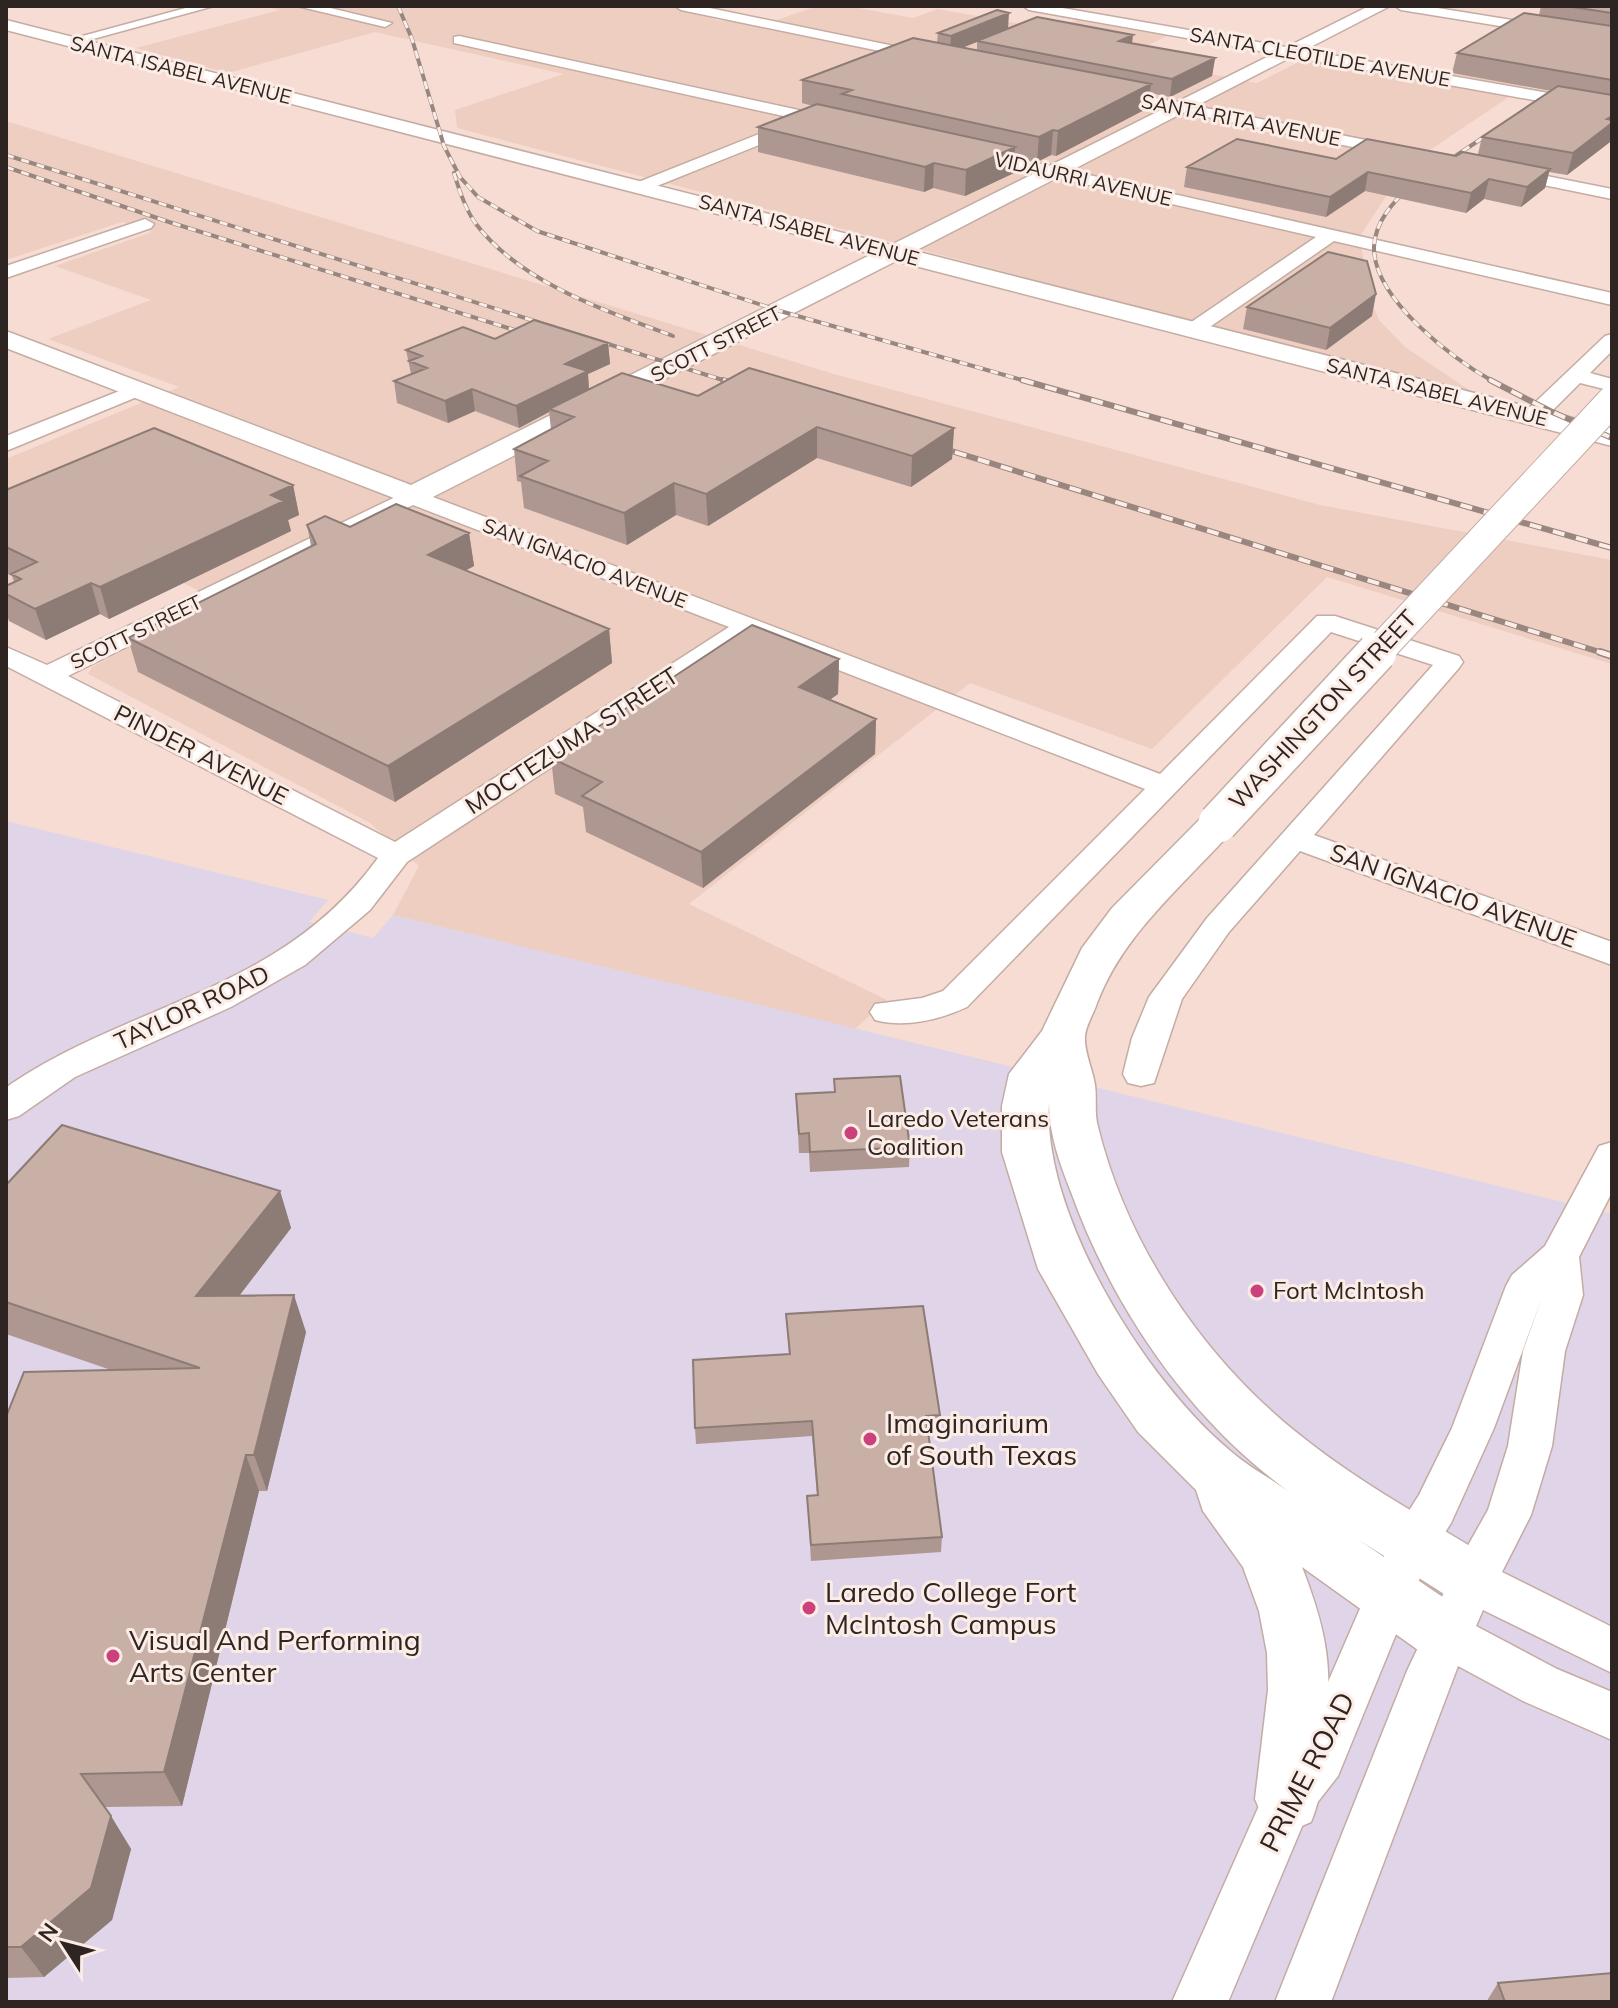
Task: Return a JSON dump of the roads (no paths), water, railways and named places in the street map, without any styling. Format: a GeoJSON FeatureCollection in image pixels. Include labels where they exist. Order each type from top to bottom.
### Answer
{"type":"FeatureCollection","features":[{"type":"Feature","properties":{"kind":"main road","name":"SCOTT STREET"},"geometry":{"type":"LineString","coordinates":[[412,496],[1382,6]]}},
{"type":"Feature","properties":{"kind":"main road","name":"SANTA ISABEL AVENUE"},"geometry":{"type":"LineString","coordinates":[[6,25],[1612,437]]}},
{"type":"Feature","properties":{"kind":"main road","name":"SAN IGNACIO AVENUE"},"geometry":{"type":"LineString","coordinates":[[6,339],[412,496]]}},
{"type":"Feature","properties":{"kind":"main road","name":"WASHINGTON STREET"},"geometry":{"type":"LineString","coordinates":[[1208,1467],[1158,1416],[1117,1359],[1064,1269],[1026,1152],[1025,1106],[1032,1074],[1062,1037],[1079,994],[1103,948],[1127,917],[1612,401]]}},
{"type":"Feature","properties":{"kind":"main road"},"geometry":{"type":"LineString","coordinates":[[1062,1037],[1072,1084],[1074,1124],[1095,1192],[1126,1259],[1165,1327],[1204,1377],[1253,1429],[1310,1474],[1473,1580]]}},
{"type":"Feature","properties":{"kind":"main road"},"geometry":{"type":"LineString","coordinates":[[1208,1467],[1447,1635]]}},
{"type":"Feature","properties":{"kind":"main road"},"geometry":{"type":"LineString","coordinates":[[1208,1467],[1234,1511],[1268,1554],[1289,1611],[1298,1653],[1299,1690],[1288,1799]]}},
{"type":"Feature","properties":{"kind":"street"},"geometry":{"type":"LineString","coordinates":[[71,41],[208,6]]}},
{"type":"Feature","properties":{"kind":"street"},"geometry":{"type":"LineString","coordinates":[[303,6],[385,23]]}},
{"type":"Feature","properties":{"kind":"street"},"geometry":{"type":"LineString","coordinates":[[681,6],[950,61]]}},
{"type":"Feature","properties":{"kind":"street","name":"SANTA CLEOTILDE AVENUE"},"geometry":{"type":"LineString","coordinates":[[1029,6],[1612,109]]}},
{"type":"Feature","properties":{"kind":"street"},"geometry":{"type":"LineString","coordinates":[[1039,25],[1086,6]]}},
{"type":"Feature","properties":{"kind":"street"},"geometry":{"type":"LineString","coordinates":[[1401,6],[1612,40]]}},
{"type":"Feature","properties":{"kind":"street"},"geometry":{"type":"LineString","coordinates":[[738,20],[776,11]]}},
{"type":"Feature","properties":{"kind":"street"},"geometry":{"type":"LineString","coordinates":[[459,40],[858,128]]}},
{"type":"Feature","properties":{"kind":"street","name":"SANTA RITA AVENUE"},"geometry":{"type":"LineString","coordinates":[[1088,89],[1418,156]]}},
{"type":"Feature","properties":{"kind":"street"},"geometry":{"type":"LineString","coordinates":[[642,187],[813,118]]}},
{"type":"Feature","properties":{"kind":"street","name":"VIDAURRI AVENUE"},"geometry":{"type":"LineString","coordinates":[[948,149],[1612,299]]}},
{"type":"Feature","properties":{"kind":"street"},"geometry":{"type":"LineString","coordinates":[[1478,167],[1612,194]]}},
{"type":"Feature","properties":{"kind":"street"},"geometry":{"type":"LineString","coordinates":[[6,272],[145,224]]}},
{"type":"Feature","properties":{"kind":"street"},"geometry":{"type":"LineString","coordinates":[[1194,329],[1330,236]]}},
{"type":"Feature","properties":{"kind":"street"},"geometry":{"type":"LineString","coordinates":[[1533,417],[1612,340]]}},
{"type":"Feature","properties":{"kind":"street"},"geometry":{"type":"LineString","coordinates":[[1576,376],[1612,385]]}},
{"type":"Feature","properties":{"kind":"street"},"geometry":{"type":"LineString","coordinates":[[6,444],[137,390]]}},
{"type":"Feature","properties":{"kind":"street","name":"SAN IGNACIO AVENUE"},"geometry":{"type":"LineString","coordinates":[[412,496],[1164,786]]}},
{"type":"Feature","properties":{"kind":"street","name":"SCOTT STREET"},"geometry":{"type":"LineString","coordinates":[[47,676],[412,496]]}},
{"type":"Feature","properties":{"kind":"street"},"geometry":{"type":"LineString","coordinates":[[887,1012],[912,1012],[938,1007],[955,999],[1326,622],[1450,662],[1218,925],[1166,997],[1149,1038],[1141,1074]]}},
{"type":"Feature","properties":{"kind":"street","name":"MOCTEZUMA STREET"},"geometry":{"type":"LineString","coordinates":[[396,855],[748,626]]}},
{"type":"Feature","properties":{"kind":"street","name":"PINDER AVENUE"},"geometry":{"type":"LineString","coordinates":[[6,655],[396,855]]}},
{"type":"Feature","properties":{"kind":"street","name":"SAN IGNACIO AVENUE"},"geometry":{"type":"LineString","coordinates":[[1294,838],[1612,954]]}},
{"type":"Feature","properties":{"kind":"street","name":"TAYLOR ROAD"},"geometry":{"type":"LineString","coordinates":[[6,1107],[55,1074],[118,1042],[237,991],[272,971],[325,933],[360,902],[396,855]]}},
{"type":"Feature","properties":{"kind":"street"},"geometry":{"type":"LineString","coordinates":[[1303,2002],[1447,1635],[1509,1515],[1530,1446],[1544,1351],[1563,1295],[1559,1257],[1612,1156]]}},
{"type":"Feature","properties":{"kind":"street","name":"PRIME ROAD"},"geometry":{"type":"LineString","coordinates":[[1200,2002],[1288,1799],[1320,1759],[1388,1596],[1414,1542],[1435,1509],[1473,1428],[1526,1286],[1559,1257]]}},
{"type":"Feature","properties":{"kind":"street"},"geometry":{"type":"LineString","coordinates":[[1473,1580],[1612,1651]]}},
{"type":"Feature","properties":{"kind":"street"},"geometry":{"type":"LineString","coordinates":[[1447,1635],[1540,1685],[1612,1716]]}},
{"type":"Feature","properties":{"kind":"railway"},"geometry":{"type":"LineString","coordinates":[[398,6],[412,39],[444,146],[460,177],[478,197],[537,231],[780,311],[1029,382]]}},
{"type":"Feature","properties":{"kind":"railway"},"geometry":{"type":"LineString","coordinates":[[1436,169],[1499,127]]}},
{"type":"Feature","properties":{"kind":"railway"},"geometry":{"type":"LineString","coordinates":[[6,155],[729,382]]}},
{"type":"Feature","properties":{"kind":"railway"},"geometry":{"type":"LineString","coordinates":[[6,167],[169,222],[537,337]]}},
{"type":"Feature","properties":{"kind":"railway"},"geometry":{"type":"LineString","coordinates":[[454,173],[460,193],[476,224],[516,263],[566,293],[673,336]]}},
{"type":"Feature","properties":{"kind":"railway"},"geometry":{"type":"LineString","coordinates":[[1412,185],[1392,205],[1378,229],[1374,247],[1377,267],[1401,307],[1418,325],[1458,359],[1494,382]]}},
{"type":"Feature","properties":{"kind":"railway"},"geometry":{"type":"LineString","coordinates":[[723,380],[745,387]]}},
{"type":"Feature","properties":{"kind":"railway"},"geometry":{"type":"LineString","coordinates":[[1022,380],[1612,548]]}},
{"type":"Feature","properties":{"kind":"railway"},"geometry":{"type":"LineString","coordinates":[[1490,380],[1612,438]]}},
{"type":"Feature","properties":{"kind":"railway"},"geometry":{"type":"LineString","coordinates":[[932,445],[1606,654]]}},
{"type":"Feature","properties":{"kind":"railway"},"geometry":{"type":"LineString","coordinates":[[1600,652],[1606,654]]}},
{"type":"Feature","properties":{"kind":"railway"},"geometry":{"type":"LineString","coordinates":[[1606,654],[1612,656]]}},
{"type":"Feature","properties":{"kind":"place","name":"Laredo Veterans Coalition"},"geometry":{"type":"Point","coordinates":[851,1133]}},
{"type":"Feature","properties":{"kind":"place","name":"Fort McIntosh"},"geometry":{"type":"Point","coordinates":[1257,1291]}},
{"type":"Feature","properties":{"kind":"place","name":"Imaginarium of South Texas"},"geometry":{"type":"Point","coordinates":[870,1439]}},
{"type":"Feature","properties":{"kind":"place","name":"Laredo College Fort McIntosh Campus"},"geometry":{"type":"Point","coordinates":[809,1608]}},
{"type":"Feature","properties":{"kind":"place","name":"Visual And Performing Arts Center"},"geometry":{"type":"Point","coordinates":[113,1656]}}]}
